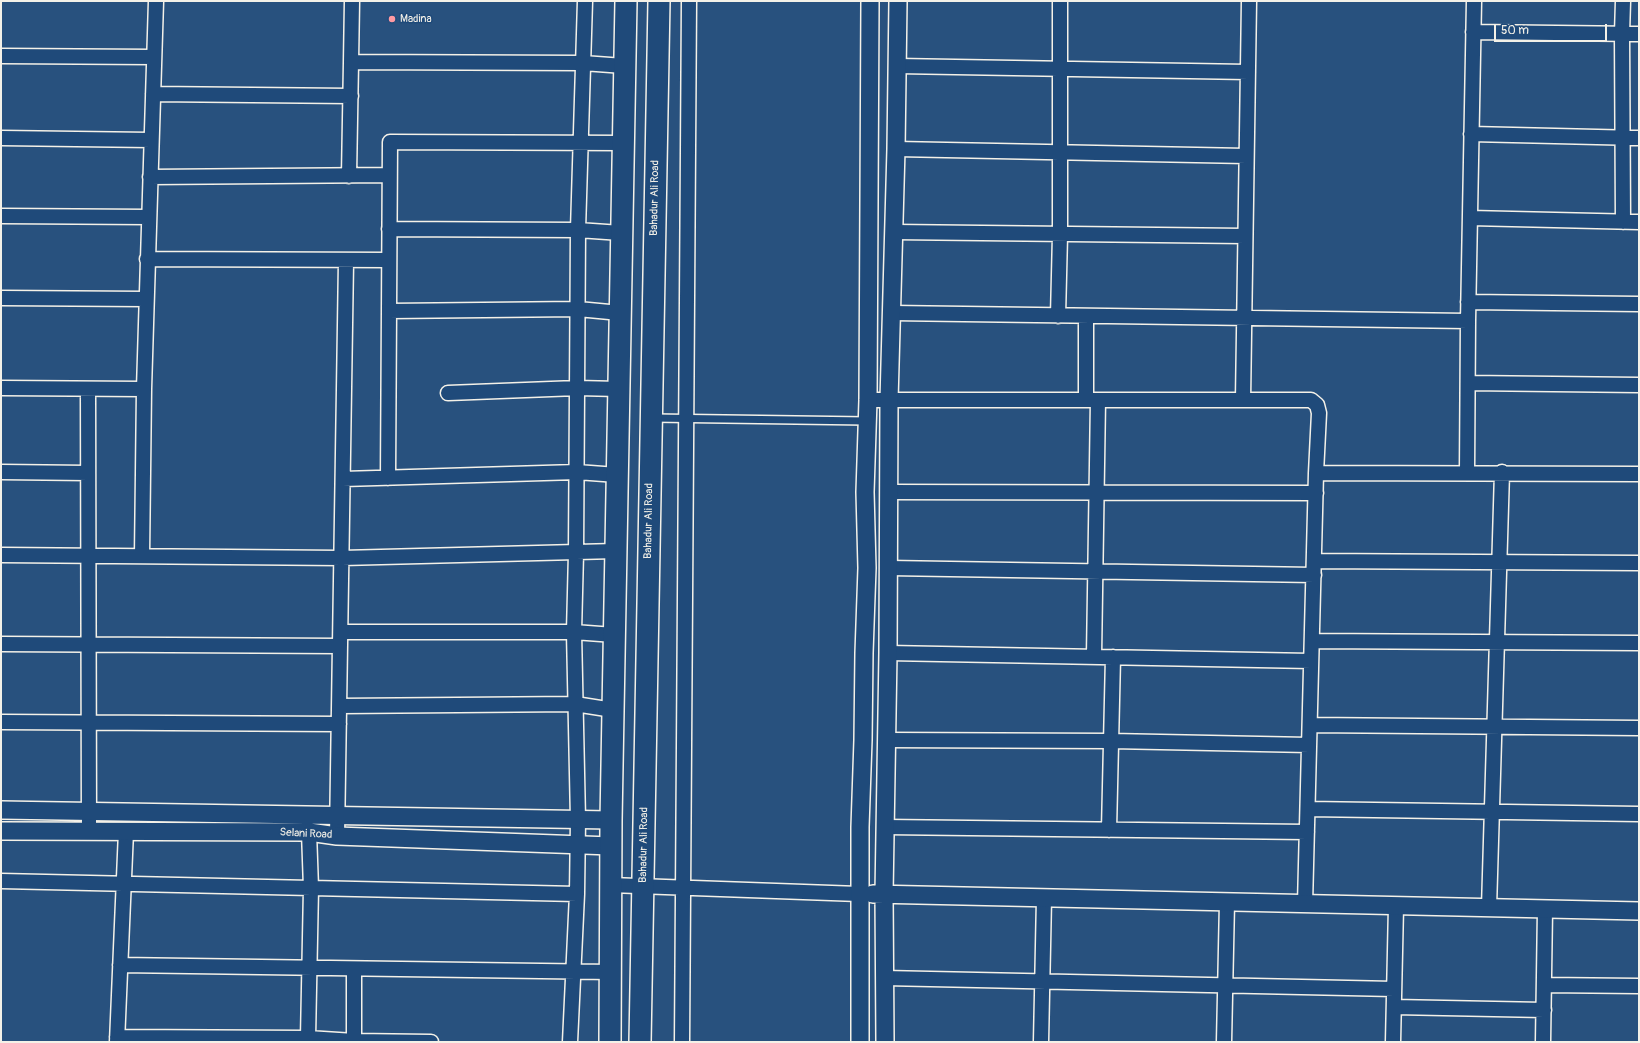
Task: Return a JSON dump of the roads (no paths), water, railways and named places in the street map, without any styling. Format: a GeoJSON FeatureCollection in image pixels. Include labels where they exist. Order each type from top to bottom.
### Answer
{"type":"FeatureCollection","features":[{"type":"Feature","properties":{"kind":"main road"},"geometry":{"type":"LineString","coordinates":[[610,1042],[610,885],[626,1]]}},
{"type":"Feature","properties":{"kind":"main road","name":"Bahadur Ali Road"},"geometry":{"type":"LineString","coordinates":[[640,1042],[659,1]]}},
{"type":"Feature","properties":{"kind":"street"},"geometry":{"type":"LineString","coordinates":[[142,556],[147,259],[156,1]]}},
{"type":"Feature","properties":{"kind":"street"},"geometry":{"type":"LineString","coordinates":[[349,176],[352,1]]}},
{"type":"Feature","properties":{"kind":"street"},"geometry":{"type":"LineString","coordinates":[[570,1042],[572,970],[577,894],[578,820],[574,632],[577,472],[578,230],[582,143],[585,1]]}},
{"type":"Feature","properties":{"kind":"street"},"geometry":{"type":"LineString","coordinates":[[682,1042],[689,1]]}},
{"type":"Feature","properties":{"kind":"street"},"geometry":{"type":"LineString","coordinates":[[860,1042],[859,894],[867,568],[866,492],[868,400],[870,1]]}},
{"type":"Feature","properties":{"kind":"street"},"geometry":{"type":"LineString","coordinates":[[884,1042],[889,400],[896,149],[898,1]]}},
{"type":"Feature","properties":{"kind":"street"},"geometry":{"type":"LineString","coordinates":[[1058,316],[1060,234],[1060,1]]}},
{"type":"Feature","properties":{"kind":"street"},"geometry":{"type":"LineString","coordinates":[[1243,400],[1249,1]]}},
{"type":"Feature","properties":{"kind":"street"},"geometry":{"type":"LineString","coordinates":[[1467,472],[1468,302],[1474,1]]}},
{"type":"Feature","properties":{"kind":"street"},"geometry":{"type":"LineString","coordinates":[[1623,1],[1623,222]]}},
{"type":"Feature","properties":{"kind":"street"},"geometry":{"type":"LineString","coordinates":[[1473,32],[1639,34]]}},
{"type":"Feature","properties":{"kind":"street"},"geometry":{"type":"LineString","coordinates":[[1,56],[154,57]]}},
{"type":"Feature","properties":{"kind":"street"},"geometry":{"type":"LineString","coordinates":[[351,62],[583,63],[624,66]]}},
{"type":"Feature","properties":{"kind":"street"},"geometry":{"type":"LineString","coordinates":[[897,66],[1248,72]]}},
{"type":"Feature","properties":{"kind":"street"},"geometry":{"type":"LineString","coordinates":[[153,94],[351,96]]}},
{"type":"Feature","properties":{"kind":"street"},"geometry":{"type":"LineString","coordinates":[[1471,134],[1639,138]]}},
{"type":"Feature","properties":{"kind":"street"},"geometry":{"type":"LineString","coordinates":[[1,138],[151,140]]}},
{"type":"Feature","properties":{"kind":"street"},"geometry":{"type":"LineString","coordinates":[[388,478],[390,142],[623,143]]}},
{"type":"Feature","properties":{"kind":"street"},"geometry":{"type":"LineString","coordinates":[[896,149],[1060,151],[1246,156]]}},
{"type":"Feature","properties":{"kind":"street"},"geometry":{"type":"LineString","coordinates":[[150,177],[390,176]]}},
{"type":"Feature","properties":{"kind":"street"},"geometry":{"type":"LineString","coordinates":[[1,216],[149,218]]}},
{"type":"Feature","properties":{"kind":"street"},"geometry":{"type":"LineString","coordinates":[[1470,218],[1639,222]]}},
{"type":"Feature","properties":{"kind":"street"},"geometry":{"type":"LineString","coordinates":[[389,229],[578,230],[621,233]]}},
{"type":"Feature","properties":{"kind":"street"},"geometry":{"type":"LineString","coordinates":[[894,232],[1245,236]]}},
{"type":"Feature","properties":{"kind":"street"},"geometry":{"type":"LineString","coordinates":[[147,259],[389,260]]}},
{"type":"Feature","properties":{"kind":"street"},"geometry":{"type":"LineString","coordinates":[[337,836],[346,261]]}},
{"type":"Feature","properties":{"kind":"street"},"geometry":{"type":"LineString","coordinates":[[1,298],[146,299]]}},
{"type":"Feature","properties":{"kind":"street"},"geometry":{"type":"LineString","coordinates":[[1468,302],[1639,304]]}},
{"type":"Feature","properties":{"kind":"street"},"geometry":{"type":"LineString","coordinates":[[389,310],[578,309],[620,313]]}},
{"type":"Feature","properties":{"kind":"street"},"geometry":{"type":"LineString","coordinates":[[892,313],[1468,320]]}},
{"type":"Feature","properties":{"kind":"street"},"geometry":{"type":"LineString","coordinates":[[1086,316],[1097,492],[1094,656]]}},
{"type":"Feature","properties":{"kind":"street"},"geometry":{"type":"LineString","coordinates":[[1468,383],[1639,385]]}},
{"type":"Feature","properties":{"kind":"street"},"geometry":{"type":"LineString","coordinates":[[1,388],[144,389]]}},
{"type":"Feature","properties":{"kind":"street"},"geometry":{"type":"LineString","coordinates":[[448,393],[577,388],[619,389]]}},
{"type":"Feature","properties":{"kind":"street"},"geometry":{"type":"LineString","coordinates":[[88,389],[89,831]]}},
{"type":"Feature","properties":{"kind":"street"},"geometry":{"type":"LineString","coordinates":[[868,400],[1311,400],[1317,405],[1319,413],[1316,472],[1305,904]]}},
{"type":"Feature","properties":{"kind":"street"},"geometry":{"type":"LineString","coordinates":[[1,472],[88,472]]}},
{"type":"Feature","properties":{"kind":"street"},"geometry":{"type":"LineString","coordinates":[[343,479],[577,472],[617,475]]}},
{"type":"Feature","properties":{"kind":"street"},"geometry":{"type":"LineString","coordinates":[[1316,472],[1639,474]]}},
{"type":"Feature","properties":{"kind":"street"},"geometry":{"type":"LineString","coordinates":[[1489,908],[1502,472]]}},
{"type":"Feature","properties":{"kind":"street"},"geometry":{"type":"LineString","coordinates":[[888,492],[1316,493]]}},
{"type":"Feature","properties":{"kind":"street"},"geometry":{"type":"LineString","coordinates":[[1,556],[342,558],[616,551]]}},
{"type":"Feature","properties":{"kind":"street"},"geometry":{"type":"LineString","coordinates":[[1314,560],[1639,563]]}},
{"type":"Feature","properties":{"kind":"street"},"geometry":{"type":"LineString","coordinates":[[888,568],[1314,575]]}},
{"type":"Feature","properties":{"kind":"street"},"geometry":{"type":"LineString","coordinates":[[341,632],[574,632],[614,635]]}},
{"type":"Feature","properties":{"kind":"street"},"geometry":{"type":"LineString","coordinates":[[1312,641],[1639,643]]}},
{"type":"Feature","properties":{"kind":"street"},"geometry":{"type":"LineString","coordinates":[[1,644],[340,646]]}},
{"type":"Feature","properties":{"kind":"street"},"geometry":{"type":"LineString","coordinates":[[888,653],[1312,661]]}},
{"type":"Feature","properties":{"kind":"street"},"geometry":{"type":"LineString","coordinates":[[1109,830],[1113,657]]}},
{"type":"Feature","properties":{"kind":"street"},"geometry":{"type":"LineString","coordinates":[[340,706],[575,704],[613,710]]}},
{"type":"Feature","properties":{"kind":"street"},"geometry":{"type":"LineString","coordinates":[[1,722],[339,724]]}},
{"type":"Feature","properties":{"kind":"street"},"geometry":{"type":"LineString","coordinates":[[1310,725],[1639,728]]}},
{"type":"Feature","properties":{"kind":"street"},"geometry":{"type":"LineString","coordinates":[[886,740],[1111,741],[1309,745]]}},
{"type":"Feature","properties":{"kind":"street"},"geometry":{"type":"LineString","coordinates":[[1308,809],[1639,814]]}},
{"type":"Feature","properties":{"kind":"street","name":"Selani Road"},"geometry":{"type":"LineString","coordinates":[[1,810],[89,810],[611,820]]}},
{"type":"Feature","properties":{"kind":"street"},"geometry":{"type":"LineString","coordinates":[[885,827],[1307,832]]}},
{"type":"Feature","properties":{"kind":"street","name":"Selani Road"},"geometry":{"type":"LineString","coordinates":[[1,831],[126,831],[204,833],[309,832],[337,836],[611,846]]}},
{"type":"Feature","properties":{"kind":"street"},"geometry":{"type":"LineString","coordinates":[[126,831],[117,1040],[308,1038],[354,1041],[431,1042]]}},
{"type":"Feature","properties":{"kind":"street"},"geometry":{"type":"LineString","coordinates":[[308,1038],[312,888],[309,832]]}},
{"type":"Feature","properties":{"kind":"street"},"geometry":{"type":"LineString","coordinates":[[1,881],[577,894]]}},
{"type":"Feature","properties":{"kind":"street"},"geometry":{"type":"LineString","coordinates":[[610,885],[859,894],[1639,911]]}},
{"type":"Feature","properties":{"kind":"street"},"geometry":{"type":"LineString","coordinates":[[1041,1042],[1044,898]]}},
{"type":"Feature","properties":{"kind":"street"},"geometry":{"type":"LineString","coordinates":[[1224,1042],[1227,902]]}},
{"type":"Feature","properties":{"kind":"street"},"geometry":{"type":"LineString","coordinates":[[1393,1042],[1396,906]]}},
{"type":"Feature","properties":{"kind":"street"},"geometry":{"type":"LineString","coordinates":[[1543,1042],[1545,909]]}},
{"type":"Feature","properties":{"kind":"street"},"geometry":{"type":"LineString","coordinates":[[120,965],[310,967],[354,969],[572,970],[611,972]]}},
{"type":"Feature","properties":{"kind":"street"},"geometry":{"type":"LineString","coordinates":[[354,969],[354,1041]]}},
{"type":"Feature","properties":{"kind":"street"},"geometry":{"type":"LineString","coordinates":[[884,978],[1394,989]]}},
{"type":"Feature","properties":{"kind":"street"},"geometry":{"type":"LineString","coordinates":[[1544,985],[1639,986]]}},
{"type":"Feature","properties":{"kind":"street"},"geometry":{"type":"LineString","coordinates":[[1394,1007],[1544,1010]]}},
{"type":"Feature","properties":{"kind":"lane"},"geometry":{"type":"LineString","coordinates":[[651,418],[867,421]]}},
{"type":"Feature","properties":{"kind":"place","name":"Madina"},"geometry":{"type":"Point","coordinates":[392,19]}}]}
